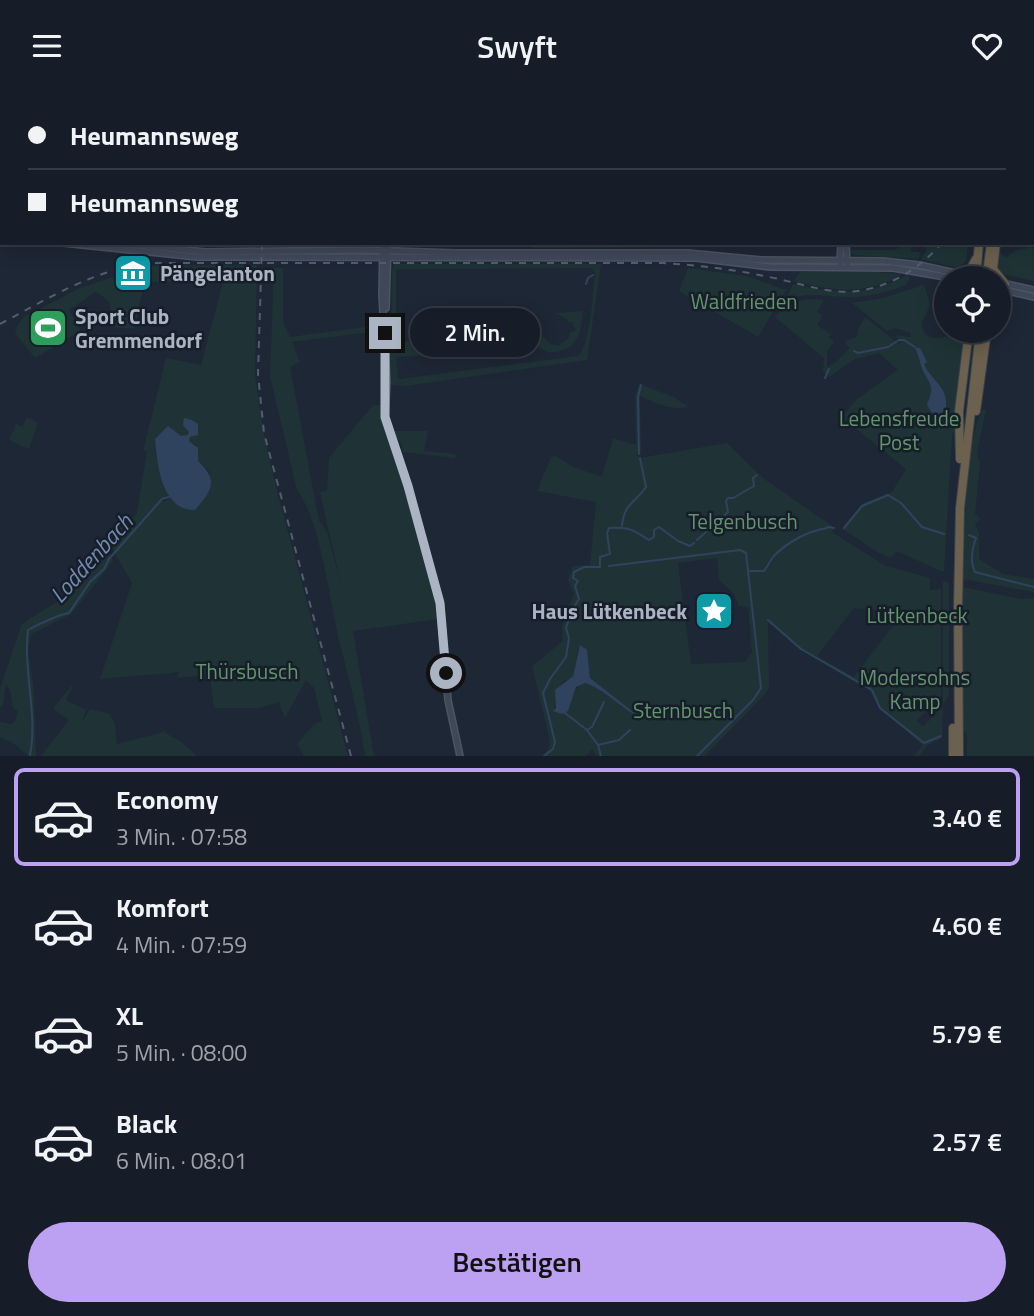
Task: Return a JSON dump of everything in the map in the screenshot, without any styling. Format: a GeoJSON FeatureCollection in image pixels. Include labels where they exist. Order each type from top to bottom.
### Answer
{"type":"FeatureCollection","features":[{"type":"Feature","properties":{"kind":"highway"},"geometry":{"type":"LineString","coordinates":[[977,266],[979,245]]}},
{"type":"Feature","properties":{"kind":"highway"},"geometry":{"type":"LineString","coordinates":[[986,266],[988,245]]}},
{"type":"Feature","properties":{"kind":"highway"},"geometry":{"type":"LineString","coordinates":[[988,266],[995,245]]}},
{"type":"Feature","properties":{"kind":"highway"},"geometry":{"type":"LineString","coordinates":[[972,266],[977,257]]}},
{"type":"Feature","properties":{"kind":"highway"},"geometry":{"type":"LineString","coordinates":[[960,459],[959,411],[968,343]]}},
{"type":"Feature","properties":{"kind":"highway"},"geometry":{"type":"LineString","coordinates":[[953,756],[953,555],[960,459],[975,343]]}},
{"type":"Feature","properties":{"kind":"highway"},"geometry":{"type":"LineString","coordinates":[[959,756],[958,556],[976,343]]}},
{"type":"Feature","properties":{"kind":"highway"},"geometry":{"type":"LineString","coordinates":[[968,434],[975,414],[985,343]]}},
{"type":"Feature","properties":{"kind":"main road"},"geometry":{"type":"LineString","coordinates":[[82,245],[197,257],[386,250],[679,253],[843,264]]}},
{"type":"Feature","properties":{"kind":"main road"},"geometry":{"type":"LineString","coordinates":[[132,245],[206,252],[386,250],[688,258],[724,260],[761,267],[919,264],[934,269]]}},
{"type":"Feature","properties":{"kind":"main road"},"geometry":{"type":"LineString","coordinates":[[365,250],[374,245]]}},
{"type":"Feature","properties":{"kind":"main road"},"geometry":{"type":"LineString","coordinates":[[399,245],[407,251]]}},
{"type":"Feature","properties":{"kind":"main road"},"geometry":{"type":"LineString","coordinates":[[843,245],[843,264]]}},
{"type":"Feature","properties":{"kind":"main road"},"geometry":{"type":"LineString","coordinates":[[386,250],[385,417],[408,486],[440,603],[449,711],[460,756]]}},
{"type":"Feature","properties":{"kind":"main road"},"geometry":{"type":"LineString","coordinates":[[1011,288],[1034,290]]}},
{"type":"Feature","properties":{"kind":"main road"},"geometry":{"type":"LineString","coordinates":[[1011,290],[1034,297]]}},
{"type":"Feature","properties":{"kind":"green space"},"geometry":{"type":"Polygon","coordinates":[[[530,245],[674,245],[674,247],[534,248],[530,245]]]}},
{"type":"Feature","properties":{"kind":"green space"},"geometry":{"type":"Polygon","coordinates":[[[849,245],[851,250],[893,250],[911,245],[911,252],[920,252],[919,259],[853,255],[850,251],[849,245]]]}},
{"type":"Feature","properties":{"kind":"green space"},"geometry":{"type":"Polygon","coordinates":[[[924,245],[968,245],[966,261],[960,266],[921,259],[927,250],[924,245]]]}},
{"type":"Feature","properties":{"kind":"green space"},"geometry":{"type":"Polygon","coordinates":[[[1033,247],[1034,281],[1011,276],[1011,266],[998,266],[999,251],[1006,258],[1014,251],[1033,247]]]}},
{"type":"Feature","properties":{"kind":"green space"},"geometry":{"type":"Polygon","coordinates":[[[394,264],[601,264],[587,360],[406,386],[393,385],[390,383],[387,358],[389,344],[393,342],[436,342],[436,355],[431,355],[430,349],[427,349],[427,355],[396,357],[400,379],[578,356],[589,329],[595,273],[591,268],[396,269],[396,335],[391,335],[394,264]]]}},
{"type":"Feature","properties":{"kind":"green space","name":"Thürsbusch"},"geometry":{"type":"Polygon","coordinates":[[[257,265],[255,375],[264,435],[348,756],[304,756],[297,744],[314,724],[322,721],[314,688],[306,680],[285,718],[279,702],[260,708],[214,708],[210,675],[177,678],[179,672],[100,679],[132,583],[110,545],[137,513],[147,451],[143,451],[166,358],[201,365],[223,282],[152,282],[149,280],[148,266],[257,265]],[[187,428],[189,432],[186,436],[155,439],[156,456],[169,497],[162,499],[164,502],[170,498],[174,503],[211,481],[209,471],[198,461],[197,446],[189,441],[190,437],[196,436],[187,428]]]}},
{"type":"Feature","properties":{"kind":"green space"},"geometry":{"type":"Polygon","coordinates":[[[274,268],[283,268],[283,321],[290,337],[379,325],[379,331],[292,342],[300,362],[290,367],[319,521],[327,532],[341,585],[320,492],[327,490],[329,458],[373,405],[382,405],[385,426],[416,520],[436,603],[439,619],[353,631],[374,756],[365,756],[318,540],[305,503],[297,490],[270,376],[274,268]]]}},
{"type":"Feature","properties":{"kind":"green space","name":"Waldfrieden"},"geometry":{"type":"Polygon","coordinates":[[[688,268],[746,276],[786,290],[758,337],[679,291],[688,268]]]}},
{"type":"Feature","properties":{"kind":"green space"},"geometry":{"type":"Polygon","coordinates":[[[800,272],[902,274],[876,286],[835,289],[794,281],[800,272]]]}},
{"type":"Feature","properties":{"kind":"green space"},"geometry":{"type":"Polygon","coordinates":[[[124,273],[127,277],[141,273],[143,289],[134,329],[111,327],[109,302],[95,292],[69,310],[81,331],[35,358],[15,333],[24,317],[78,289],[124,273]]]}},
{"type":"Feature","properties":{"kind":"green space"},"geometry":{"type":"Polygon","coordinates":[[[908,275],[910,278],[906,285],[879,294],[851,297],[810,295],[785,301],[793,284],[824,290],[865,290],[908,275]]]}},
{"type":"Feature","properties":{"kind":"green space","name":"Lebensfreude Post"},"geometry":{"type":"Polygon","coordinates":[[[924,285],[930,304],[923,320],[924,331],[934,338],[934,343],[964,343],[956,397],[955,429],[952,435],[944,571],[896,551],[891,558],[843,529],[863,503],[892,492],[906,469],[842,417],[857,399],[898,370],[879,353],[855,359],[829,377],[823,372],[824,358],[775,317],[797,302],[824,300],[817,312],[823,315],[817,325],[832,335],[828,336],[834,342],[827,351],[827,367],[850,348],[845,344],[847,340],[857,337],[865,317],[899,344],[895,335],[910,337],[911,333],[895,328],[887,331],[852,303],[883,298],[924,285]]]}},
{"type":"Feature","properties":{"kind":"green space"},"geometry":{"type":"Polygon","coordinates":[[[583,311],[578,336],[572,345],[567,349],[551,352],[539,347],[536,339],[544,337],[550,344],[560,346],[568,339],[570,332],[576,331],[572,321],[569,323],[556,313],[583,311]]]}},
{"type":"Feature","properties":{"kind":"green space"},"geometry":{"type":"Polygon","coordinates":[[[639,384],[674,397],[688,407],[669,407],[640,396],[639,458],[727,443],[763,478],[835,528],[832,532],[884,565],[930,578],[930,590],[941,589],[941,696],[917,720],[923,727],[943,706],[942,738],[928,745],[919,756],[914,756],[923,745],[880,709],[870,691],[799,649],[768,622],[769,688],[705,756],[597,756],[592,749],[586,756],[542,756],[549,748],[550,741],[532,666],[563,641],[562,626],[574,594],[568,580],[573,566],[590,565],[596,502],[537,491],[551,457],[556,456],[571,466],[602,477],[613,438],[636,445],[635,396],[639,384]],[[717,558],[678,563],[691,664],[745,662],[752,652],[748,607],[739,606],[733,593],[719,580],[717,558]],[[854,608],[817,656],[854,677],[895,623],[882,611],[854,608]],[[578,650],[573,676],[561,683],[554,710],[562,714],[577,688],[585,682],[595,686],[632,713],[590,678],[587,650],[578,650]]]}},
{"type":"Feature","properties":{"kind":"green space"},"geometry":{"type":"Polygon","coordinates":[[[983,409],[986,410],[977,453],[980,464],[975,514],[981,519],[975,524],[979,533],[979,559],[1003,574],[1034,579],[1034,592],[963,579],[969,467],[972,445],[983,409]]]}},
{"type":"Feature","properties":{"kind":"green space"},"geometry":{"type":"Polygon","coordinates":[[[27,417],[38,423],[29,449],[9,440],[16,424],[22,427],[27,417]]]}},
{"type":"Feature","properties":{"kind":"green space"},"geometry":{"type":"Polygon","coordinates":[[[392,431],[428,431],[424,451],[456,454],[455,458],[403,452],[402,445],[392,431]]]}},
{"type":"Feature","properties":{"kind":"green space"},"geometry":{"type":"Polygon","coordinates":[[[106,544],[113,561],[71,614],[31,634],[28,651],[34,691],[36,756],[28,756],[15,744],[0,737],[0,722],[15,722],[18,710],[13,709],[10,690],[6,684],[0,708],[0,689],[22,624],[63,598],[76,583],[90,559],[106,544]]]}},
{"type":"Feature","properties":{"kind":"green space"},"geometry":{"type":"Polygon","coordinates":[[[943,581],[949,583],[949,694],[943,706],[943,581]]]}},
{"type":"Feature","properties":{"kind":"green space"},"geometry":{"type":"Polygon","coordinates":[[[963,587],[1021,599],[1034,598],[1034,756],[967,756],[967,733],[961,732],[963,587]]]}},
{"type":"Feature","properties":{"kind":"green space","name":"Thürsbusch"},"geometry":{"type":"Polygon","coordinates":[[[74,683],[66,700],[86,710],[81,724],[90,709],[110,714],[115,724],[117,744],[164,732],[180,741],[197,756],[41,756],[69,720],[53,709],[74,683]]]}},
{"type":"Feature","properties":{"kind":"water"},"geometry":{"type":"Polygon","coordinates":[[[915,348],[920,348],[927,362],[924,364],[926,369],[945,395],[945,423],[940,428],[927,405],[931,387],[915,348]]]}},
{"type":"Feature","properties":{"kind":"water"},"geometry":{"type":"Polygon","coordinates":[[[184,418],[198,424],[198,435],[190,437],[189,441],[198,448],[198,461],[211,480],[206,497],[195,510],[175,503],[168,495],[160,473],[156,449],[155,439],[168,426],[181,436],[187,435],[189,432],[183,425],[184,418]]]}},
{"type":"Feature","properties":{"kind":"water"},"geometry":{"type":"Polygon","coordinates":[[[580,645],[587,650],[590,678],[638,716],[599,689],[585,683],[576,687],[568,711],[562,714],[553,711],[556,708],[555,690],[573,676],[580,645]]]}},
{"type":"Feature","properties":{"kind":"waterway"},"geometry":{"type":"LineString","coordinates":[[586,284],[588,278],[593,275]]}},
{"type":"Feature","properties":{"kind":"waterway"},"geometry":{"type":"LineString","coordinates":[[854,351],[858,353],[888,347],[899,340],[915,347]]}},
{"type":"Feature","properties":{"kind":"waterway"},"geometry":{"type":"LineString","coordinates":[[825,378],[829,369]]}},
{"type":"Feature","properties":{"kind":"waterway"},"geometry":{"type":"LineString","coordinates":[[639,454],[638,397],[641,385]]}},
{"type":"Feature","properties":{"kind":"waterway"},"geometry":{"type":"LineString","coordinates":[[622,526],[625,512],[646,487],[640,458]]}},
{"type":"Feature","properties":{"kind":"waterway"},"geometry":{"type":"LineString","coordinates":[[697,540],[728,512],[728,498],[754,486],[753,478],[757,475]]}},
{"type":"Feature","properties":{"kind":"waterway"},"geometry":{"type":"LineString","coordinates":[[844,528],[862,506],[888,495],[901,503],[922,527],[944,534]]}},
{"type":"Feature","properties":{"kind":"waterway","name":"Loddenbach"},"geometry":{"type":"LineString","coordinates":[[30,755],[32,724],[27,661],[28,630],[69,613],[109,559],[162,499],[169,497]]}},
{"type":"Feature","properties":{"kind":"waterway"},"geometry":{"type":"LineString","coordinates":[[544,756],[553,749],[555,742],[543,693],[566,657],[569,638],[566,628],[579,599],[575,586],[578,581],[573,578],[574,572],[584,567],[600,567],[600,557],[610,554],[607,533],[609,528],[631,530],[649,540],[654,537],[654,530],[659,527],[678,541],[690,546],[694,543]]}},
{"type":"Feature","properties":{"kind":"waterway"},"geometry":{"type":"LineString","coordinates":[[828,527],[834,528]]}},
{"type":"Feature","properties":{"kind":"waterway"},"geometry":{"type":"LineString","coordinates":[[750,571],[764,571],[773,557],[791,542],[827,528]]}},
{"type":"Feature","properties":{"kind":"waterway"},"geometry":{"type":"LineString","coordinates":[[969,535],[976,538],[972,555],[975,572],[1034,587]]}},
{"type":"Feature","properties":{"kind":"waterway"},"geometry":{"type":"LineString","coordinates":[[609,566],[740,550],[746,553],[761,688],[753,700],[697,756]]}},
{"type":"Feature","properties":{"kind":"waterway"},"geometry":{"type":"LineString","coordinates":[[768,620],[801,649],[872,690],[880,708],[924,743],[941,736]]}},
{"type":"Feature","properties":{"kind":"waterway"},"geometry":{"type":"LineString","coordinates":[[587,730],[592,727],[604,702]]}},
{"type":"Feature","properties":{"kind":"waterway"},"geometry":{"type":"LineString","coordinates":[[565,713],[587,730],[598,745],[601,756]]}},
{"type":"Feature","properties":{"kind":"waterway"},"geometry":{"type":"LineString","coordinates":[[598,745],[619,740],[630,730]]}},
{"type":"Feature","properties":{"kind":"railway"},"geometry":{"type":"LineString","coordinates":[[262,245],[258,374],[264,433],[351,756]]}},
{"type":"Feature","properties":{"kind":"railway"},"geometry":{"type":"LineString","coordinates":[[0,324],[92,278],[130,266],[151,263],[662,263],[726,269],[824,290],[849,292],[893,281],[919,264],[940,245]]}},
{"type":"Feature","properties":{"kind":"place","name":"Pängelanton"},"geometry":{"type":"Point","coordinates":[133,273]}},
{"type":"Feature","properties":{"kind":"place","name":"Sport Club Gremmendorf"},"geometry":{"type":"Point","coordinates":[48,328]}},
{"type":"Feature","properties":{"kind":"place","name":"Haus Lütkenbeck"},"geometry":{"type":"Point","coordinates":[714,611]}},
{"type":"Feature","properties":{"kind":"route"},"geometry":{"type":"LineString","coordinates":[[385,333],[385,417],[408,486],[440,603],[446,673]]}},
{"type":"Feature","properties":{"kind":"park label","name":"Telgenbusch"},"geometry":{"type":"Point","coordinates":[743,521]}},
{"type":"Feature","properties":{"kind":"park label","name":"Lütkenbeck"},"geometry":{"type":"Point","coordinates":[917,615]}},
{"type":"Feature","properties":{"kind":"park label","name":"Modersohns Kamp"},"geometry":{"type":"Point","coordinates":[915,689]}},
{"type":"Feature","properties":{"kind":"park label","name":"Sternbusch"},"geometry":{"type":"Point","coordinates":[683,710]}}]}
